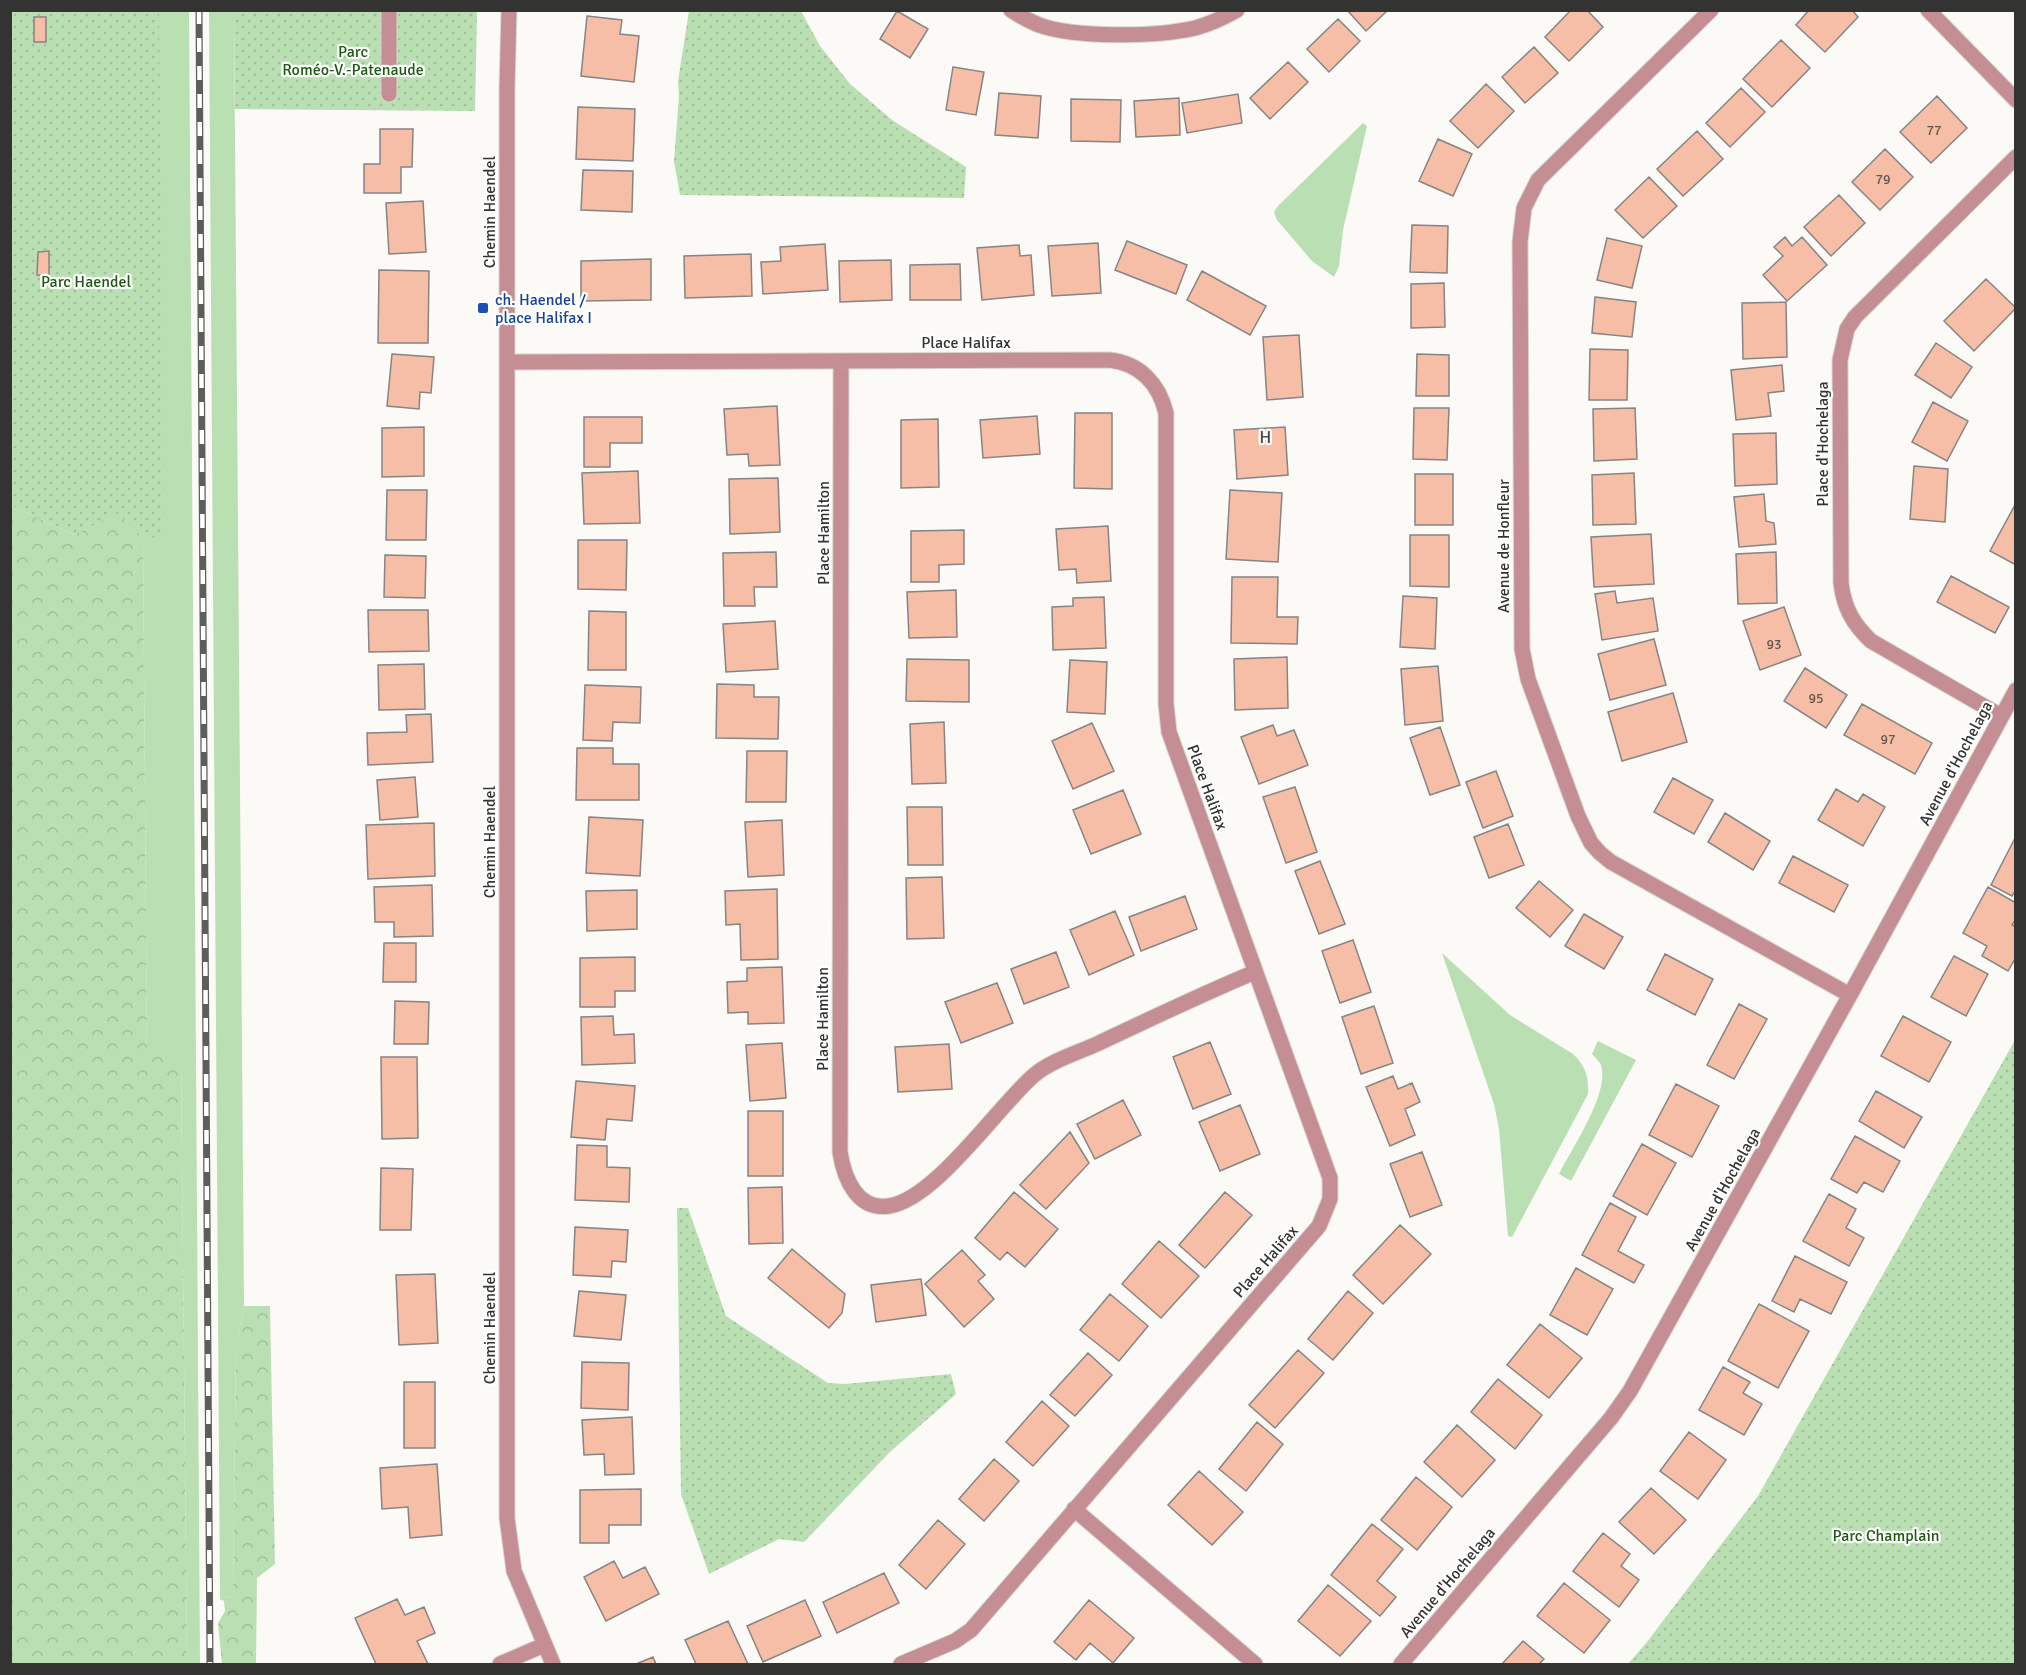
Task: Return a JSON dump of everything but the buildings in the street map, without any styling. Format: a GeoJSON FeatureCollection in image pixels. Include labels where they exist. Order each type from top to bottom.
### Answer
{"type":"FeatureCollection","features":[{"type":"Feature","properties":{"kind":"street"},"geometry":{"type":"LineString","coordinates":[[389,10],[389,94]]}},
{"type":"Feature","properties":{"kind":"street","name":"Chemin Haendel"},"geometry":{"type":"LineString","coordinates":[[509,10],[507,88],[507,1518],[514,1571],[553,1665]]}},
{"type":"Feature","properties":{"kind":"street"},"geometry":{"type":"LineString","coordinates":[[1011,10],[1041,26],[1061,30],[1135,34],[1175,32],[1194,28],[1216,21],[1237,10]]}},
{"type":"Feature","properties":{"kind":"street","name":"Avenue de Honfleur"},"geometry":{"type":"LineString","coordinates":[[1711,10],[1538,180],[1524,208],[1521,242],[1522,649],[1528,679],[1578,816],[1591,843],[1600,853],[1611,862],[1850,995]]}},
{"type":"Feature","properties":{"kind":"street"},"geometry":{"type":"LineString","coordinates":[[1928,10],[2016,100]]}},
{"type":"Feature","properties":{"kind":"street","name":"Place d'Hochelaga"},"geometry":{"type":"LineString","coordinates":[[2001,716],[1871,641],[1858,628],[1849,614],[1843,600],[1840,583],[1840,360],[1847,329],[1855,317],[2016,157]]}},
{"type":"Feature","properties":{"kind":"street","name":"Place Hamilton"},"geometry":{"type":"LineString","coordinates":[[841,360],[840,1152],[842,1165],[852,1188],[859,1197],[877,1206],[893,1205],[912,1198],[934,1182],[1038,1072],[1255,972]]}},
{"type":"Feature","properties":{"kind":"street","name":"Place Halifax"},"geometry":{"type":"LineString","coordinates":[[507,362],[1109,360],[1123,361],[1135,367],[1151,381],[1163,402],[1166,413],[1167,722],[1330,1178],[1328,1209],[1319,1226],[971,1630],[955,1641],[902,1665]]}},
{"type":"Feature","properties":{"kind":"street","name":"Avenue d'Hochelaga"},"geometry":{"type":"LineString","coordinates":[[1401,1665],[1620,1407],[1850,995],[2016,690]]}},
{"type":"Feature","properties":{"kind":"street"},"geometry":{"type":"LineString","coordinates":[[1074,1509],[1255,1665]]}},
{"type":"Feature","properties":{"kind":"street"},"geometry":{"type":"LineString","coordinates":[[500,1665],[544,1645]]}},
{"type":"Feature","properties":{"kind":"green space","name":"Parc Haendel"},"geometry":{"type":"Polygon","coordinates":[[[11,11],[159,11],[164,538],[143,537],[117,513],[74,535],[11,505],[11,11]]]}},
{"type":"Feature","properties":{"kind":"green space"},"geometry":{"type":"Polygon","coordinates":[[[110,11],[189,11],[200,1664],[187,1664],[181,1057],[147,1057],[143,537],[117,512],[110,11]]]}},
{"type":"Feature","properties":{"kind":"green space"},"geometry":{"type":"Polygon","coordinates":[[[209,11],[234,11],[244,1306],[236,1348],[233,1596],[220,1599],[209,11]]]}},
{"type":"Feature","properties":{"kind":"green space","name":"Parc Roméo-V.-Patenaude"},"geometry":{"type":"Polygon","coordinates":[[[234,11],[477,11],[475,111],[235,109],[234,11]]]}},
{"type":"Feature","properties":{"kind":"green space"},"geometry":{"type":"Polygon","coordinates":[[[689,11],[801,11],[820,46],[850,84],[892,120],[966,167],[964,198],[680,195],[674,161],[678,81],[689,11]]]}},
{"type":"Feature","properties":{"kind":"green space"},"geometry":{"type":"Polygon","coordinates":[[[1363,123],[1367,126],[1343,230],[1339,266],[1334,277],[1312,261],[1277,220],[1274,212],[1363,123]]]}},
{"type":"Feature","properties":{"kind":"green space"},"geometry":{"type":"Polygon","coordinates":[[[11,505],[74,535],[117,512],[143,537],[147,1057],[181,1057],[187,1664],[11,1664],[11,505]]]}},
{"type":"Feature","properties":{"kind":"green space"},"geometry":{"type":"Polygon","coordinates":[[[1442,953],[1510,1015],[1573,1054],[1581,1062],[1587,1077],[1588,1094],[1512,1237],[1508,1236],[1499,1129],[1494,1104],[1442,953]]]}},
{"type":"Feature","properties":{"kind":"green space","name":"Parc Champlain"},"geometry":{"type":"Polygon","coordinates":[[[2015,1040],[2015,1664],[1628,1664],[1758,1496],[2015,1040]]]}},
{"type":"Feature","properties":{"kind":"green space"},"geometry":{"type":"Polygon","coordinates":[[[1598,1041],[1636,1060],[1571,1181],[1559,1174],[1588,1120],[1600,1090],[1601,1065],[1592,1054],[1598,1041]]]}},
{"type":"Feature","properties":{"kind":"green space"},"geometry":{"type":"Polygon","coordinates":[[[677,1208],[688,1208],[726,1316],[828,1383],[845,1384],[951,1374],[956,1394],[890,1452],[804,1542],[779,1539],[709,1574],[681,1494],[677,1208]]]}},
{"type":"Feature","properties":{"kind":"green space"},"geometry":{"type":"Polygon","coordinates":[[[244,1306],[270,1306],[275,1564],[257,1578],[256,1664],[222,1664],[218,1623],[225,1611],[224,1601],[220,1599],[233,1596],[236,1348],[244,1306]]]}},
{"type":"Feature","properties":{"kind":"railway"},"geometry":{"type":"LineString","coordinates":[[199,10],[210,1664]]}},
{"type":"Feature","properties":{"kind":"place","name":"ch. Haendel / place Halifax I"},"geometry":{"type":"Point","coordinates":[483,308]}},
{"type":"Feature","properties":{"kind":"district","name":"H"},"geometry":{"type":"Point","coordinates":[1266,437]}}]}
